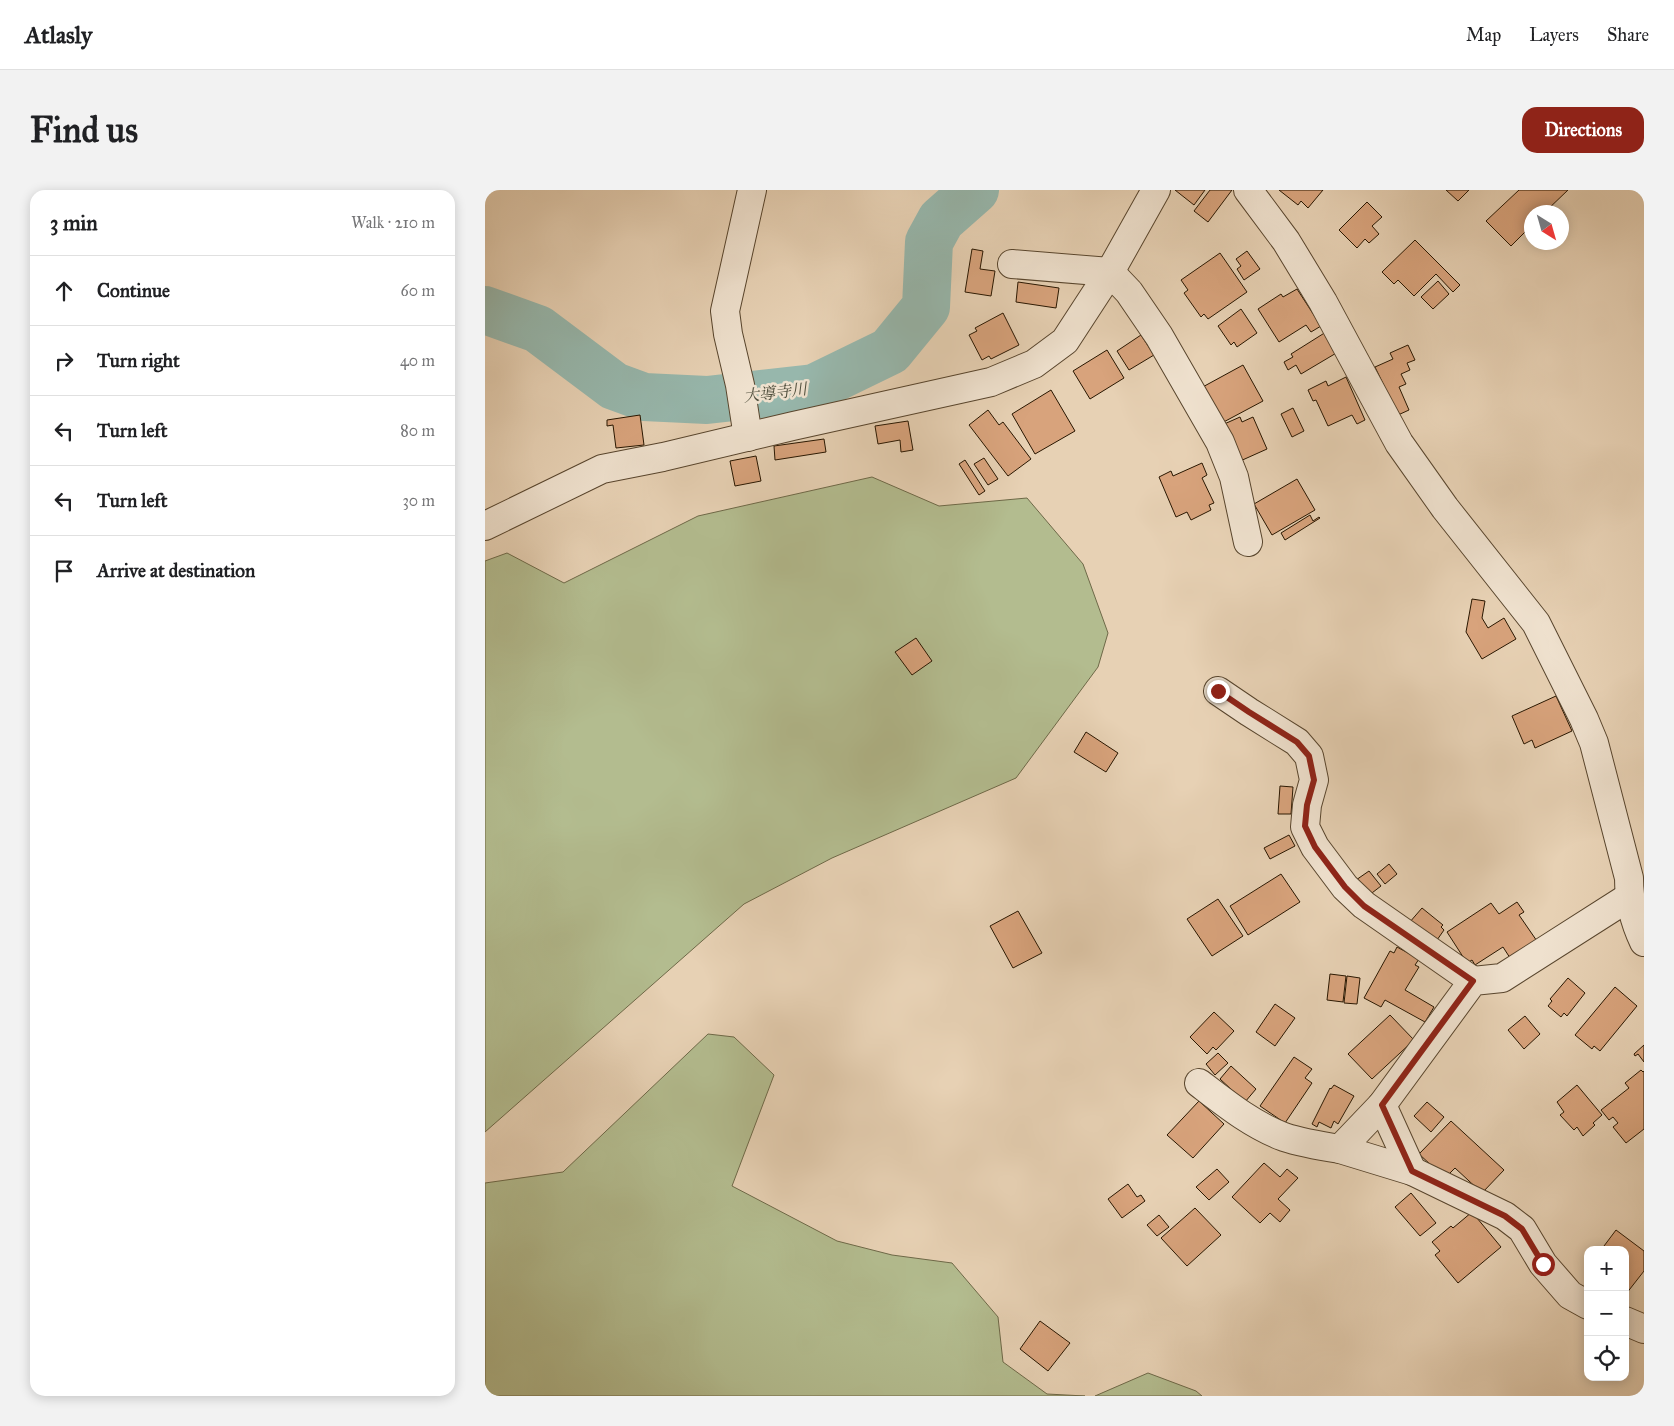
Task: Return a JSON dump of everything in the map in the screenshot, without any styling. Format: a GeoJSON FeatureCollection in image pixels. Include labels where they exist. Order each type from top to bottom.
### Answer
{"type":"FeatureCollection","features":[{"type":"Feature","properties":{"kind":"street"},"geometry":{"type":"LineString","coordinates":[[747,429],[725,311],[752,190]]}},
{"type":"Feature","properties":{"kind":"street"},"geometry":{"type":"LineString","coordinates":[[485,526],[602,469],[663,457],[747,429],[991,382],[1034,364],[1065,341],[1110,272],[1156,190]]}},
{"type":"Feature","properties":{"kind":"street"},"geometry":{"type":"LineString","coordinates":[[1248,190],[1286,241],[1323,302],[1399,443],[1445,508],[1535,623],[1584,719],[1594,744],[1629,878],[1629,897],[1635,923],[1644,942]]}},
{"type":"Feature","properties":{"kind":"street"},"geometry":{"type":"LineString","coordinates":[[1012,264],[1110,272],[1129,292],[1159,336],[1220,442],[1234,477],[1249,542]]}},
{"type":"Feature","properties":{"kind":"street"},"geometry":{"type":"LineString","coordinates":[[1218,691],[1297,742],[1309,756],[1314,780],[1307,805],[1305,826],[1315,847],[1345,887],[1364,906],[1473,981],[1502,978],[1629,897]]}},
{"type":"Feature","properties":{"kind":"street"},"geometry":{"type":"LineString","coordinates":[[1340,1149],[1382,1105],[1473,981]]}},
{"type":"Feature","properties":{"kind":"street"},"geometry":{"type":"LineString","coordinates":[[1199,1083],[1232,1108],[1261,1126],[1283,1136],[1304,1143],[1340,1149],[1412,1171],[1505,1216],[1522,1229],[1543,1264],[1570,1295],[1584,1303]]}},
{"type":"Feature","properties":{"kind":"street"},"geometry":{"type":"LineString","coordinates":[[1382,1105],[1412,1171]]}},
{"type":"Feature","properties":{"kind":"street"},"geometry":{"type":"LineString","coordinates":[[1629,1323],[1644,1329]]}},
{"type":"Feature","properties":{"kind":"green space"},"geometry":{"type":"Polygon","coordinates":[[[872,477],[939,506],[1027,498],[1083,564],[1108,633],[1098,667],[1016,778],[832,858],[744,904],[485,1132],[485,561],[507,553],[564,583],[698,516],[872,477]]]}},
{"type":"Feature","properties":{"kind":"green space"},"geometry":{"type":"Polygon","coordinates":[[[708,1034],[734,1037],[774,1075],[732,1186],[837,1241],[892,1255],[952,1263],[998,1317],[1003,1362],[1047,1394],[1085,1396],[485,1396],[485,1183],[563,1172],[708,1034]]]}},
{"type":"Feature","properties":{"kind":"green space"},"geometry":{"type":"Polygon","coordinates":[[[1148,1373],[1196,1391],[1202,1396],[1095,1396],[1148,1373]]]}},
{"type":"Feature","properties":{"kind":"building"},"geometry":{"type":"Polygon","coordinates":[[[1175,190],[1205,190],[1194,205],[1175,190]]]}},
{"type":"Feature","properties":{"kind":"building"},"geometry":{"type":"Polygon","coordinates":[[[1210,190],[1232,190],[1208,222],[1194,211],[1210,190]]]}},
{"type":"Feature","properties":{"kind":"building"},"geometry":{"type":"Polygon","coordinates":[[[1279,190],[1323,190],[1308,208],[1301,201],[1298,205],[1279,190]]]}},
{"type":"Feature","properties":{"kind":"building"},"geometry":{"type":"Polygon","coordinates":[[[1446,190],[1469,190],[1458,201],[1446,190]]]}},
{"type":"Feature","properties":{"kind":"building"},"geometry":{"type":"Polygon","coordinates":[[[1519,190],[1568,190],[1552,205],[1524,205],[1524,233],[1511,246],[1486,221],[1519,190]]]}},
{"type":"Feature","properties":{"kind":"building"},"geometry":{"type":"Polygon","coordinates":[[[1367,202],[1382,217],[1372,226],[1379,234],[1369,243],[1365,239],[1357,248],[1339,230],[1367,202]]]}},
{"type":"Feature","properties":{"kind":"building"},"geometry":{"type":"Polygon","coordinates":[[[1415,240],[1460,285],[1453,292],[1436,274],[1414,296],[1398,280],[1394,284],[1382,272],[1415,240]]]}},
{"type":"Feature","properties":{"kind":"building"},"geometry":{"type":"Polygon","coordinates":[[[972,249],[983,251],[980,269],[995,271],[991,296],[965,292],[972,249]]]}},
{"type":"Feature","properties":{"kind":"building"},"geometry":{"type":"Polygon","coordinates":[[[1247,251],[1260,269],[1244,280],[1237,269],[1241,266],[1236,259],[1247,251]]]}},
{"type":"Feature","properties":{"kind":"building"},"geometry":{"type":"Polygon","coordinates":[[[1220,253],[1247,292],[1208,319],[1204,314],[1201,317],[1184,293],[1188,290],[1181,280],[1220,253]]]}},
{"type":"Feature","properties":{"kind":"building"},"geometry":{"type":"Polygon","coordinates":[[[1438,281],[1449,294],[1433,309],[1421,297],[1438,281]]]}},
{"type":"Feature","properties":{"kind":"building"},"geometry":{"type":"Polygon","coordinates":[[[1018,282],[1059,288],[1056,308],[1016,302],[1018,282]]]}},
{"type":"Feature","properties":{"kind":"building"},"geometry":{"type":"Polygon","coordinates":[[[1297,289],[1321,326],[1311,332],[1306,325],[1279,342],[1258,309],[1281,294],[1283,297],[1297,289]]]}},
{"type":"Feature","properties":{"kind":"building"},"geometry":{"type":"Polygon","coordinates":[[[1241,309],[1257,333],[1237,347],[1234,342],[1231,345],[1218,326],[1241,309]]]}},
{"type":"Feature","properties":{"kind":"building"},"geometry":{"type":"Polygon","coordinates":[[[1003,313],[1019,345],[991,359],[989,356],[982,360],[969,335],[977,331],[975,328],[1003,313]]]}},
{"type":"Feature","properties":{"kind":"building"},"geometry":{"type":"Polygon","coordinates":[[[1326,332],[1338,352],[1301,374],[1296,365],[1288,370],[1284,362],[1293,357],[1291,354],[1326,332]]]}},
{"type":"Feature","properties":{"kind":"building"},"geometry":{"type":"Polygon","coordinates":[[[1141,335],[1154,355],[1129,370],[1117,351],[1141,335]]]}},
{"type":"Feature","properties":{"kind":"building"},"geometry":{"type":"Polygon","coordinates":[[[1408,345],[1415,360],[1407,363],[1410,370],[1401,374],[1406,384],[1399,387],[1409,410],[1398,415],[1375,367],[1393,359],[1390,353],[1408,345]]]}},
{"type":"Feature","properties":{"kind":"building"},"geometry":{"type":"Polygon","coordinates":[[[1107,350],[1124,378],[1090,399],[1073,371],[1107,350]]]}},
{"type":"Feature","properties":{"kind":"building"},"geometry":{"type":"Polygon","coordinates":[[[1243,365],[1263,401],[1218,425],[1199,389],[1243,365]]]}},
{"type":"Feature","properties":{"kind":"building"},"geometry":{"type":"Polygon","coordinates":[[[1346,377],[1365,420],[1357,424],[1352,415],[1328,426],[1316,400],[1313,401],[1308,390],[1326,381],[1328,386],[1346,377]]]}},
{"type":"Feature","properties":{"kind":"building"},"geometry":{"type":"Polygon","coordinates":[[[1051,390],[1075,431],[1035,454],[1012,414],[1051,390]]]}},
{"type":"Feature","properties":{"kind":"building"},"geometry":{"type":"Polygon","coordinates":[[[1293,408],[1304,431],[1292,437],[1281,414],[1293,408]]]}},
{"type":"Feature","properties":{"kind":"building"},"geometry":{"type":"Polygon","coordinates":[[[988,410],[999,425],[1003,422],[1031,459],[1008,476],[969,425],[988,410]]]}},
{"type":"Feature","properties":{"kind":"building"},"geometry":{"type":"Polygon","coordinates":[[[640,415],[644,445],[616,448],[613,425],[607,426],[607,420],[640,415]]]}},
{"type":"Feature","properties":{"kind":"building"},"geometry":{"type":"Polygon","coordinates":[[[1240,417],[1242,422],[1253,417],[1267,449],[1238,462],[1222,425],[1240,417]]]}},
{"type":"Feature","properties":{"kind":"building"},"geometry":{"type":"Polygon","coordinates":[[[908,421],[913,450],[901,452],[900,440],[878,444],[875,426],[908,421]]]}},
{"type":"Feature","properties":{"kind":"building"},"geometry":{"type":"Polygon","coordinates":[[[824,439],[826,452],[775,460],[774,446],[824,439]]]}},
{"type":"Feature","properties":{"kind":"building"},"geometry":{"type":"Polygon","coordinates":[[[756,456],[761,481],[735,486],[730,461],[756,456]]]}},
{"type":"Feature","properties":{"kind":"building"},"geometry":{"type":"Polygon","coordinates":[[[984,458],[998,479],[988,485],[974,464],[984,458]]]}},
{"type":"Feature","properties":{"kind":"building"},"geometry":{"type":"Polygon","coordinates":[[[965,460],[985,491],[979,495],[959,464],[965,460]]]}},
{"type":"Feature","properties":{"kind":"building"},"geometry":{"type":"Polygon","coordinates":[[[1202,463],[1207,475],[1202,478],[1214,503],[1209,505],[1211,510],[1191,520],[1187,512],[1176,517],[1159,477],[1171,471],[1173,476],[1202,463]]]}},
{"type":"Feature","properties":{"kind":"building"},"geometry":{"type":"Polygon","coordinates":[[[1297,479],[1315,510],[1272,535],[1254,504],[1297,479]]]}},
{"type":"Feature","properties":{"kind":"building"},"geometry":{"type":"Polygon","coordinates":[[[1310,515],[1313,521],[1320,518],[1285,540],[1281,533],[1310,515]]]}},
{"type":"Feature","properties":{"kind":"building"},"geometry":{"type":"Polygon","coordinates":[[[1472,599],[1485,601],[1482,618],[1488,628],[1504,618],[1516,639],[1482,659],[1466,632],[1472,599]]]}},
{"type":"Feature","properties":{"kind":"building"},"geometry":{"type":"Polygon","coordinates":[[[916,638],[932,661],[912,675],[895,652],[916,638]]]}},
{"type":"Feature","properties":{"kind":"building"},"geometry":{"type":"Polygon","coordinates":[[[1556,696],[1572,731],[1535,748],[1532,740],[1524,744],[1512,716],[1556,696]]]}},
{"type":"Feature","properties":{"kind":"building"},"geometry":{"type":"Polygon","coordinates":[[[1086,732],[1118,753],[1106,772],[1074,752],[1086,732]]]}},
{"type":"Feature","properties":{"kind":"building"},"geometry":{"type":"Polygon","coordinates":[[[1280,786],[1293,787],[1291,814],[1278,814],[1280,786]]]}},
{"type":"Feature","properties":{"kind":"building"},"geometry":{"type":"Polygon","coordinates":[[[1289,835],[1295,846],[1270,859],[1264,848],[1289,835]]]}},
{"type":"Feature","properties":{"kind":"building"},"geometry":{"type":"Polygon","coordinates":[[[1389,864],[1397,874],[1385,884],[1377,874],[1389,864]]]}},
{"type":"Feature","properties":{"kind":"building"},"geometry":{"type":"Polygon","coordinates":[[[1369,871],[1381,886],[1368,896],[1356,880],[1369,871]]]}},
{"type":"Feature","properties":{"kind":"building"},"geometry":{"type":"Polygon","coordinates":[[[1281,874],[1300,902],[1248,935],[1230,906],[1281,874]]]}},
{"type":"Feature","properties":{"kind":"building"},"geometry":{"type":"Polygon","coordinates":[[[1218,899],[1243,936],[1212,956],[1187,919],[1218,899]]]}},
{"type":"Feature","properties":{"kind":"building"},"geometry":{"type":"Polygon","coordinates":[[[1517,902],[1524,912],[1519,915],[1539,944],[1512,961],[1503,947],[1475,965],[1472,960],[1467,963],[1447,932],[1491,903],[1499,914],[1517,902]]]}},
{"type":"Feature","properties":{"kind":"building"},"geometry":{"type":"Polygon","coordinates":[[[1422,908],[1443,925],[1441,927],[1444,930],[1437,940],[1409,923],[1422,908]]]}},
{"type":"Feature","properties":{"kind":"building"},"geometry":{"type":"Polygon","coordinates":[[[1018,911],[1042,953],[1013,968],[990,926],[1018,911]]]}},
{"type":"Feature","properties":{"kind":"building"},"geometry":{"type":"Polygon","coordinates":[[[1397,947],[1419,959],[1415,965],[1419,967],[1405,990],[1434,1007],[1425,1022],[1385,1000],[1381,1007],[1364,998],[1390,951],[1394,953],[1397,947]]]}},
{"type":"Feature","properties":{"kind":"building"},"geometry":{"type":"Polygon","coordinates":[[[1330,974],[1346,976],[1343,1002],[1327,1000],[1330,974]]]}},
{"type":"Feature","properties":{"kind":"building"},"geometry":{"type":"Polygon","coordinates":[[[1347,976],[1360,978],[1357,1004],[1344,1003],[1347,976]]]}},
{"type":"Feature","properties":{"kind":"building"},"geometry":{"type":"Polygon","coordinates":[[[1568,978],[1585,993],[1567,1016],[1564,1013],[1561,1017],[1548,1006],[1552,1001],[1550,999],[1568,978]]]}},
{"type":"Feature","properties":{"kind":"building"},"geometry":{"type":"Polygon","coordinates":[[[1615,987],[1637,1006],[1600,1051],[1594,1046],[1592,1049],[1575,1035],[1615,987]]]}},
{"type":"Feature","properties":{"kind":"building"},"geometry":{"type":"Polygon","coordinates":[[[1275,1004],[1295,1018],[1275,1046],[1256,1032],[1275,1004]]]}},
{"type":"Feature","properties":{"kind":"building"},"geometry":{"type":"Polygon","coordinates":[[[1214,1012],[1234,1031],[1216,1050],[1213,1047],[1207,1054],[1190,1037],[1214,1012]]]}},
{"type":"Feature","properties":{"kind":"building"},"geometry":{"type":"Polygon","coordinates":[[[1390,1015],[1414,1040],[1372,1079],[1348,1054],[1390,1015]]]}},
{"type":"Feature","properties":{"kind":"building"},"geometry":{"type":"Polygon","coordinates":[[[1525,1016],[1540,1034],[1524,1049],[1508,1030],[1525,1016]]]}},
{"type":"Feature","properties":{"kind":"building"},"geometry":{"type":"Polygon","coordinates":[[[1644,1045],[1644,1062],[1638,1054],[1635,1056],[1634,1054],[1644,1045]]]}},
{"type":"Feature","properties":{"kind":"building"},"geometry":{"type":"Polygon","coordinates":[[[1218,1053],[1228,1063],[1215,1075],[1206,1064],[1218,1053]]]}},
{"type":"Feature","properties":{"kind":"building"},"geometry":{"type":"Polygon","coordinates":[[[1294,1057],[1312,1069],[1305,1078],[1312,1083],[1285,1123],[1260,1106],[1294,1057]]]}},
{"type":"Feature","properties":{"kind":"building"},"geometry":{"type":"Polygon","coordinates":[[[1231,1066],[1256,1089],[1245,1102],[1220,1079],[1231,1066]]]}},
{"type":"Feature","properties":{"kind":"building"},"geometry":{"type":"Polygon","coordinates":[[[1641,1070],[1644,1071],[1644,1129],[1626,1143],[1613,1127],[1618,1123],[1613,1117],[1609,1120],[1601,1110],[1629,1088],[1625,1083],[1641,1070]]]}},
{"type":"Feature","properties":{"kind":"building"},"geometry":{"type":"Polygon","coordinates":[[[1334,1085],[1354,1096],[1338,1124],[1334,1121],[1331,1128],[1319,1122],[1317,1127],[1312,1124],[1330,1088],[1334,1085]]]}},
{"type":"Feature","properties":{"kind":"building"},"geometry":{"type":"Polygon","coordinates":[[[1577,1085],[1602,1115],[1593,1123],[1595,1125],[1583,1136],[1577,1127],[1574,1130],[1560,1115],[1564,1112],[1557,1102],[1577,1085]]]}},
{"type":"Feature","properties":{"kind":"building"},"geometry":{"type":"Polygon","coordinates":[[[1199,1101],[1224,1124],[1193,1158],[1167,1135],[1199,1101]]]}},
{"type":"Feature","properties":{"kind":"building"},"geometry":{"type":"Polygon","coordinates":[[[1427,1102],[1444,1117],[1431,1132],[1414,1116],[1427,1102]]]}},
{"type":"Feature","properties":{"kind":"building"},"geometry":{"type":"Polygon","coordinates":[[[1451,1121],[1504,1170],[1482,1193],[1455,1168],[1445,1178],[1419,1154],[1451,1121]]]}},
{"type":"Feature","properties":{"kind":"building"},"geometry":{"type":"Polygon","coordinates":[[[1264,1163],[1280,1177],[1287,1169],[1298,1178],[1278,1199],[1290,1210],[1280,1222],[1270,1213],[1260,1223],[1232,1197],[1264,1163]]]}},
{"type":"Feature","properties":{"kind":"building"},"geometry":{"type":"Polygon","coordinates":[[[1217,1169],[1229,1182],[1209,1200],[1196,1187],[1217,1169]]]}},
{"type":"Feature","properties":{"kind":"building"},"geometry":{"type":"Polygon","coordinates":[[[1128,1184],[1137,1197],[1141,1195],[1145,1201],[1122,1218],[1108,1199],[1128,1184]]]}},
{"type":"Feature","properties":{"kind":"building"},"geometry":{"type":"Polygon","coordinates":[[[1411,1193],[1436,1223],[1420,1236],[1395,1207],[1411,1193]]]}},
{"type":"Feature","properties":{"kind":"building"},"geometry":{"type":"Polygon","coordinates":[[[1195,1208],[1221,1235],[1187,1266],[1161,1238],[1195,1208]]]}},
{"type":"Feature","properties":{"kind":"building"},"geometry":{"type":"Polygon","coordinates":[[[1472,1212],[1501,1247],[1458,1283],[1435,1255],[1440,1251],[1432,1242],[1472,1212]]]}},
{"type":"Feature","properties":{"kind":"building"},"geometry":{"type":"Polygon","coordinates":[[[1159,1215],[1169,1227],[1157,1236],[1147,1225],[1159,1215]]]}},
{"type":"Feature","properties":{"kind":"building"},"geometry":{"type":"Polygon","coordinates":[[[1616,1230],[1644,1251],[1644,1271],[1629,1290],[1629,1246],[1604,1246],[1616,1230]]]}},
{"type":"Feature","properties":{"kind":"building"},"geometry":{"type":"Polygon","coordinates":[[[1040,1321],[1070,1343],[1048,1371],[1020,1349],[1040,1321]]]}},
{"type":"Feature","properties":{"kind":"waterway","name":"大導寺川"},"geometry":{"type":"LineString","coordinates":[[485,310],[538,329],[614,386],[644,397],[707,400],[814,388],[890,351],[926,307],[929,242],[941,220],[975,190]]}},
{"type":"Feature","properties":{"kind":"route"},"geometry":{"type":"LineString","coordinates":[[1218,691],[1297,742],[1309,756],[1314,780],[1307,805],[1305,826],[1315,847],[1345,887],[1364,906],[1473,981],[1382,1105],[1412,1171],[1505,1216],[1522,1229],[1543,1264]]}}]}
